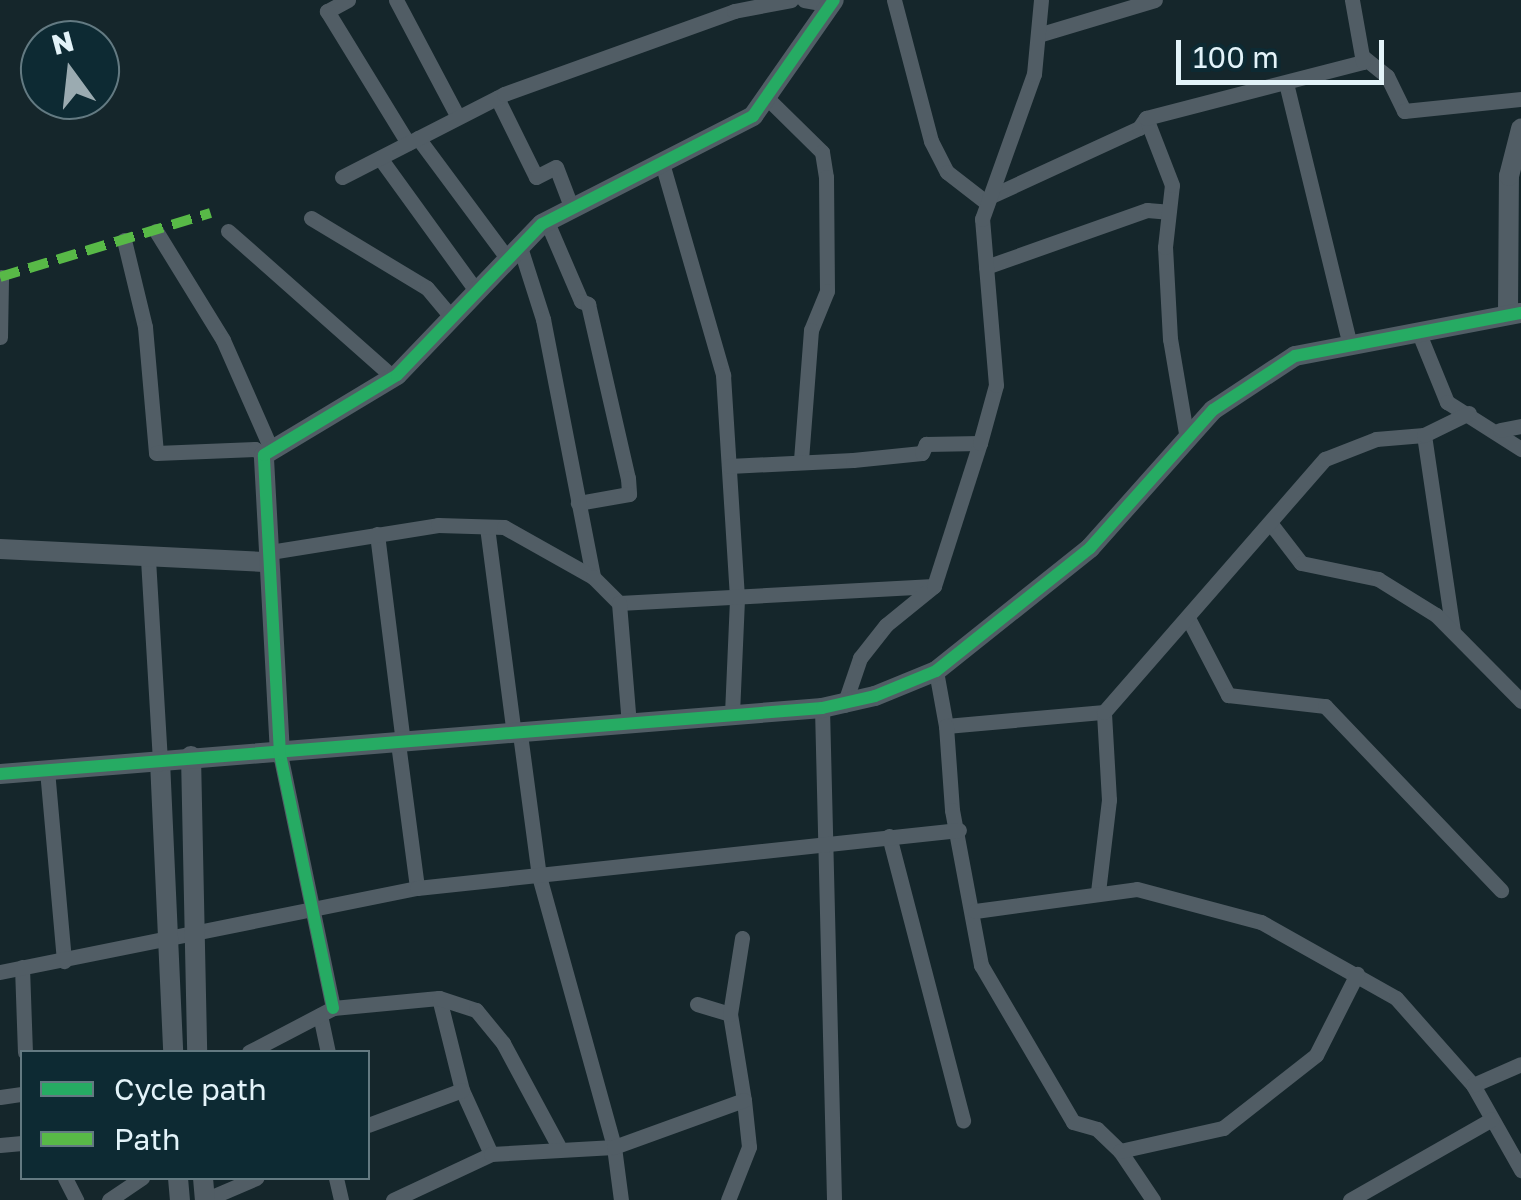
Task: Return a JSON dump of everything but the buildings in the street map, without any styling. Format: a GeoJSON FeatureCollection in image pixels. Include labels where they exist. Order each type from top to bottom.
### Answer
{"type":"FeatureCollection","features":[{"type":"Feature","properties":{"kind":"street"},"geometry":{"type":"LineString","coordinates":[[348,0],[328,11],[413,141],[514,253],[544,319],[593,577]]}},
{"type":"Feature","properties":{"kind":"street"},"geometry":{"type":"LineString","coordinates":[[396,0],[458,118]]}},
{"type":"Feature","properties":{"kind":"street"},"geometry":{"type":"LineString","coordinates":[[342,177],[497,98],[734,11],[791,0]]}},
{"type":"Feature","properties":{"kind":"street"},"geometry":{"type":"LineString","coordinates":[[804,0],[828,1]]}},
{"type":"Feature","properties":{"kind":"street"},"geometry":{"type":"LineString","coordinates":[[894,0],[931,141],[948,172],[988,200]]}},
{"type":"Feature","properties":{"kind":"street"},"geometry":{"type":"LineString","coordinates":[[844,705],[860,658],[886,626],[934,586],[980,443],[996,385],[986,267],[988,200],[1034,74],[1041,0]]}},
{"type":"Feature","properties":{"kind":"street"},"geometry":{"type":"LineString","coordinates":[[1038,36],[1155,0]]}},
{"type":"Feature","properties":{"kind":"street"},"geometry":{"type":"LineString","coordinates":[[988,200],[1139,128],[1146,118],[1363,62],[1352,0]]}},
{"type":"Feature","properties":{"kind":"street"},"geometry":{"type":"LineString","coordinates":[[124,240],[145,327],[156,453],[255,449],[268,453],[392,377],[547,222],[753,116],[828,1]]}},
{"type":"Feature","properties":{"kind":"street"},"geometry":{"type":"LineString","coordinates":[[1362,56],[1387,76],[1404,111],[1450,112],[1521,99]]}},
{"type":"Feature","properties":{"kind":"street"},"geometry":{"type":"LineString","coordinates":[[1286,83],[1350,344]]}},
{"type":"Feature","properties":{"kind":"street"},"geometry":{"type":"LineString","coordinates":[[764,96],[822,152],[826,177],[828,291],[812,330],[801,459]]}},
{"type":"Feature","properties":{"kind":"street"},"geometry":{"type":"LineString","coordinates":[[497,98],[536,177],[556,167],[572,209]]}},
{"type":"Feature","properties":{"kind":"street"},"geometry":{"type":"LineString","coordinates":[[1146,118],[1172,184],[1168,212],[1170,339],[1187,438]]}},
{"type":"Feature","properties":{"kind":"street"},"geometry":{"type":"LineString","coordinates":[[0,774],[822,708],[844,705],[936,672],[1090,548],[1213,410],[1295,356],[1514,313],[1508,176],[1521,129]]}},
{"type":"Feature","properties":{"kind":"street"},"geometry":{"type":"LineString","coordinates":[[380,158],[477,292]]}},
{"type":"Feature","properties":{"kind":"street"},"geometry":{"type":"LineString","coordinates":[[662,163],[723,374],[737,599],[732,714]]}},
{"type":"Feature","properties":{"kind":"street"},"geometry":{"type":"LineString","coordinates":[[986,267],[1146,210],[1168,212]]}},
{"type":"Feature","properties":{"kind":"street"},"geometry":{"type":"LineString","coordinates":[[311,218],[427,288],[452,318]]}},
{"type":"Feature","properties":{"kind":"street"},"geometry":{"type":"LineString","coordinates":[[547,222],[580,301],[588,304],[628,478],[628,494],[578,503]]}},
{"type":"Feature","properties":{"kind":"street"},"geometry":{"type":"LineString","coordinates":[[156,231],[223,340],[268,453],[280,754],[327,1012],[328,1050]]}},
{"type":"Feature","properties":{"kind":"street"},"geometry":{"type":"LineString","coordinates":[[228,231],[392,377]]}},
{"type":"Feature","properties":{"kind":"street"},"geometry":{"type":"LineString","coordinates":[[0,337],[1,276]]}},
{"type":"Feature","properties":{"kind":"street"},"geometry":{"type":"LineString","coordinates":[[1418,332],[1447,402],[1500,430],[1521,448]]}},
{"type":"Feature","properties":{"kind":"street"},"geometry":{"type":"LineString","coordinates":[[946,726],[1104,712],[1326,459],[1376,439],[1424,434],[1469,413]]}},
{"type":"Feature","properties":{"kind":"street"},"geometry":{"type":"LineString","coordinates":[[1500,430],[1521,426]]}},
{"type":"Feature","properties":{"kind":"street"},"geometry":{"type":"LineString","coordinates":[[1424,434],[1453,632]]}},
{"type":"Feature","properties":{"kind":"street"},"geometry":{"type":"LineString","coordinates":[[729,466],[801,459],[853,460],[922,453],[926,444],[980,443]]}},
{"type":"Feature","properties":{"kind":"street"},"geometry":{"type":"LineString","coordinates":[[1271,524],[1301,563],[1378,578],[1453,632],[1521,700]]}},
{"type":"Feature","properties":{"kind":"street"},"geometry":{"type":"LineString","coordinates":[[486,526],[539,876],[614,1147],[621,1200]]}},
{"type":"Feature","properties":{"kind":"street"},"geometry":{"type":"LineString","coordinates":[[0,548],[148,559],[270,557],[377,534],[504,527],[593,577],[620,603],[629,724]]}},
{"type":"Feature","properties":{"kind":"street"},"geometry":{"type":"LineString","coordinates":[[377,534],[417,888]]}},
{"type":"Feature","properties":{"kind":"street"},"geometry":{"type":"LineString","coordinates":[[148,559],[173,1050]]}},
{"type":"Feature","properties":{"kind":"street"},"geometry":{"type":"LineString","coordinates":[[620,603],[934,586]]}},
{"type":"Feature","properties":{"kind":"street"},"geometry":{"type":"LineString","coordinates":[[1188,618],[1228,695],[1326,706],[1501,890]]}},
{"type":"Feature","properties":{"kind":"street"},"geometry":{"type":"LineString","coordinates":[[936,672],[946,726],[952,810],[959,830],[981,964],[1072,1122],[1098,1130],[1120,1151],[1153,1200]]}},
{"type":"Feature","properties":{"kind":"street"},"geometry":{"type":"LineString","coordinates":[[822,708],[834,1200]]}},
{"type":"Feature","properties":{"kind":"street"},"geometry":{"type":"LineString","coordinates":[[1098,892],[1110,800],[1104,712]]}},
{"type":"Feature","properties":{"kind":"street"},"geometry":{"type":"LineString","coordinates":[[191,756],[197,1050]]}},
{"type":"Feature","properties":{"kind":"street"},"geometry":{"type":"LineString","coordinates":[[48,770],[64,962]]}},
{"type":"Feature","properties":{"kind":"street"},"geometry":{"type":"LineString","coordinates":[[0,972],[417,888],[959,830]]}},
{"type":"Feature","properties":{"kind":"street"},"geometry":{"type":"LineString","coordinates":[[889,836],[963,1121]]}},
{"type":"Feature","properties":{"kind":"street"},"geometry":{"type":"LineString","coordinates":[[974,911],[1136,889],[1210,904],[1261,922],[1396,998],[1473,1086],[1521,1170]]}},
{"type":"Feature","properties":{"kind":"street"},"geometry":{"type":"LineString","coordinates":[[728,1200],[748,1147],[730,1014],[742,938]]}},
{"type":"Feature","properties":{"kind":"street"},"geometry":{"type":"LineString","coordinates":[[22,968],[25,1050]]}},
{"type":"Feature","properties":{"kind":"street"},"geometry":{"type":"LineString","coordinates":[[1120,1151],[1223,1128],[1316,1055],[1358,974]]}},
{"type":"Feature","properties":{"kind":"street"},"geometry":{"type":"LineString","coordinates":[[254,1050],[327,1012],[439,998],[476,1010],[503,1042],[558,1146]]}},
{"type":"Feature","properties":{"kind":"street"},"geometry":{"type":"LineString","coordinates":[[439,998],[462,1090],[491,1154]]}},
{"type":"Feature","properties":{"kind":"street"},"geometry":{"type":"LineString","coordinates":[[697,1004],[730,1014]]}},
{"type":"Feature","properties":{"kind":"street"},"geometry":{"type":"LineString","coordinates":[[1473,1086],[1521,1064]]}},
{"type":"Feature","properties":{"kind":"street"},"geometry":{"type":"LineString","coordinates":[[370,1125],[462,1090]]}},
{"type":"Feature","properties":{"kind":"street"},"geometry":{"type":"LineString","coordinates":[[393,1200],[491,1154],[558,1146],[614,1147],[744,1100]]}},
{"type":"Feature","properties":{"kind":"street"},"geometry":{"type":"LineString","coordinates":[[1350,1200],[1492,1119]]}},
{"type":"Feature","properties":{"kind":"street"},"geometry":{"type":"LineString","coordinates":[[109,1200],[139,1180]]}},
{"type":"Feature","properties":{"kind":"street"},"geometry":{"type":"LineString","coordinates":[[205,1200],[251,1180]]}},
{"type":"Feature","properties":{"kind":"marked path"},"geometry":{"type":"LineString","coordinates":[[0,277],[211,213]]}},
{"type":"Feature","properties":{"kind":"cycle path"},"geometry":{"type":"LineString","coordinates":[[333,1008],[280,754],[264,455],[397,375],[542,224],[753,116],[834,0]]}},
{"type":"Feature","properties":{"kind":"cycle path"},"geometry":{"type":"LineString","coordinates":[[0,774],[822,708],[875,696],[936,671],[1090,548],[1213,410],[1295,356],[1521,313]]}}]}
